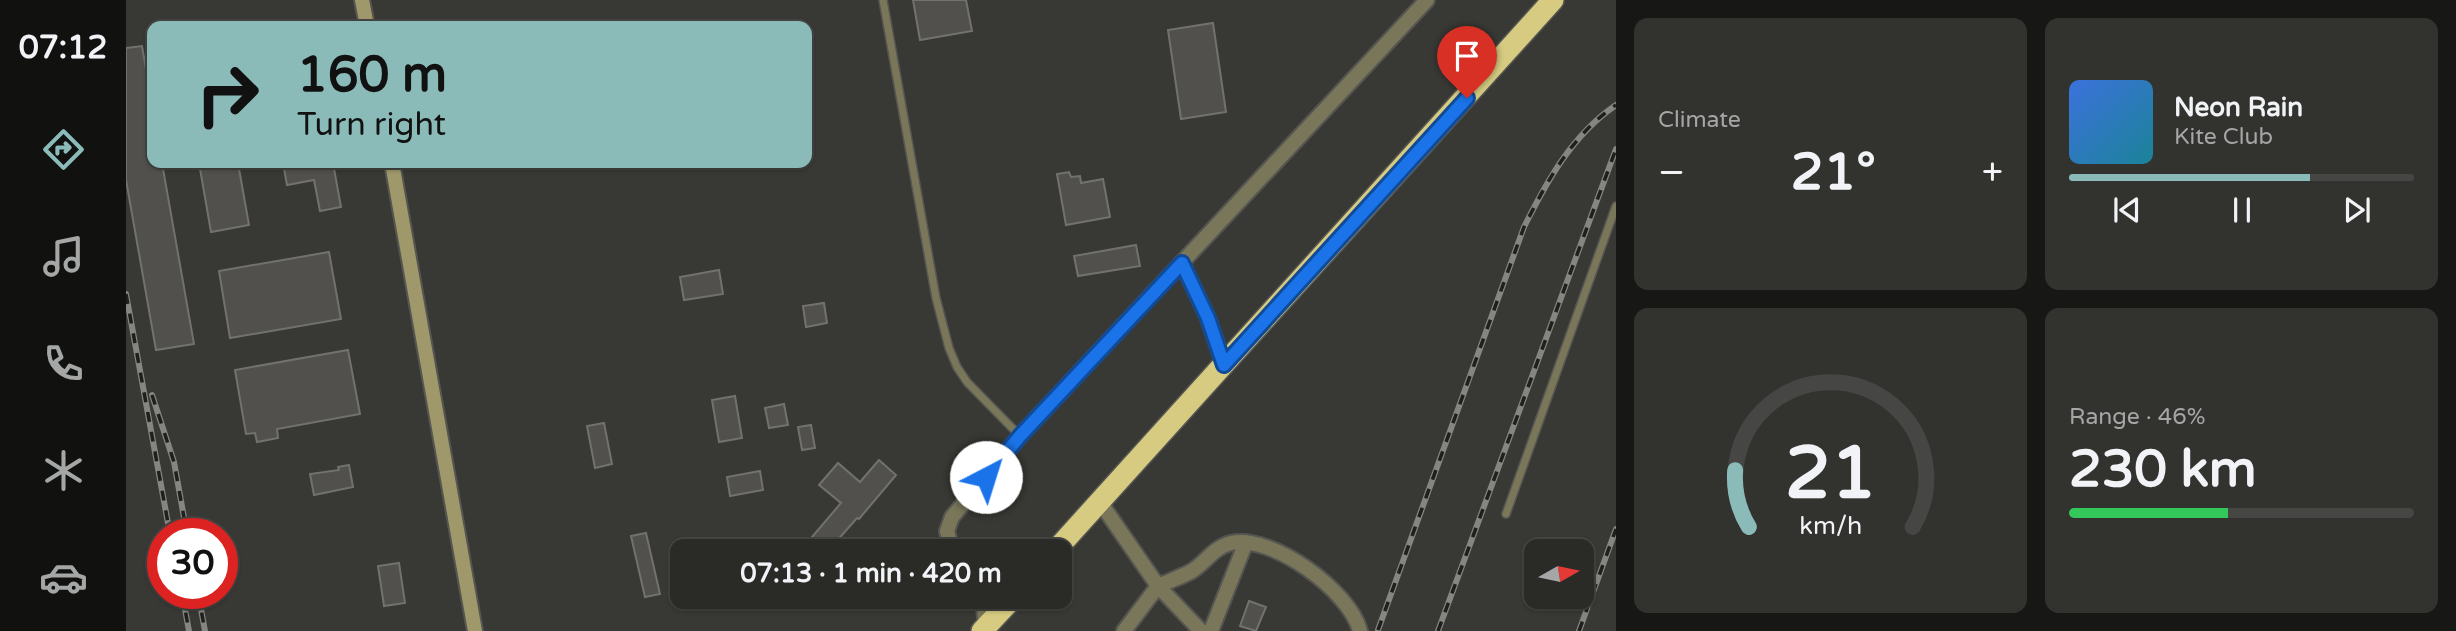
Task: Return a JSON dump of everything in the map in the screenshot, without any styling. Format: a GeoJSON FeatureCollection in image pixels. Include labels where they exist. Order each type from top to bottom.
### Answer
{"type":"FeatureCollection","features":[{"type":"Feature","properties":{"kind":"highway"},"geometry":{"type":"LineString","coordinates":[[1066,539],[1553,0]]}},
{"type":"Feature","properties":{"kind":"highway"},"geometry":{"type":"LineString","coordinates":[[984,629],[1003,609]]}},
{"type":"Feature","properties":{"kind":"street"},"geometry":{"type":"LineString","coordinates":[[362,0],[366,21]]}},
{"type":"Feature","properties":{"kind":"street"},"geometry":{"type":"LineString","coordinates":[[949,539],[947,531],[952,517],[1020,436],[1427,0]]}},
{"type":"Feature","properties":{"kind":"street"},"geometry":{"type":"LineString","coordinates":[[393,168],[475,631]]}},
{"type":"Feature","properties":{"kind":"street"},"geometry":{"type":"LineString","coordinates":[[1182,263],[1208,318],[1224,365]]}},
{"type":"Feature","properties":{"kind":"street"},"geometry":{"type":"LineString","coordinates":[[1100,502],[1157,586],[1201,631]]}},
{"type":"Feature","properties":{"kind":"street"},"geometry":{"type":"LineString","coordinates":[[1211,631],[1246,542]]}},
{"type":"Feature","properties":{"kind":"street"},"geometry":{"type":"LineString","coordinates":[[1124,631],[1157,586],[1190,572],[1219,548],[1246,542],[1270,547],[1335,591],[1354,614],[1360,631]]}},
{"type":"Feature","properties":{"kind":"street"},"geometry":{"type":"LineString","coordinates":[[983,609],[984,629]]}},
{"type":"Feature","properties":{"kind":"lane"},"geometry":{"type":"LineString","coordinates":[[883,0],[936,298],[949,348],[967,382],[1020,436]]}},
{"type":"Feature","properties":{"kind":"lane"},"geometry":{"type":"LineString","coordinates":[[1506,514],[1616,206]]}},
{"type":"Feature","properties":{"kind":"building"},"geometry":{"type":"Polygon","coordinates":[[[913,0],[966,0],[972,31],[920,40],[913,0]]]}},
{"type":"Feature","properties":{"kind":"building"},"geometry":{"type":"Polygon","coordinates":[[[1213,23],[1226,112],[1181,119],[1168,30],[1213,23]]]}},
{"type":"Feature","properties":{"kind":"building"},"geometry":{"type":"Polygon","coordinates":[[[142,46],[147,75],[147,168],[163,168],[194,344],[156,350],[126,180],[126,48],[142,46]]]}},
{"type":"Feature","properties":{"kind":"building"},"geometry":{"type":"Polygon","coordinates":[[[200,168],[239,168],[249,225],[211,232],[200,168]]]}},
{"type":"Feature","properties":{"kind":"building"},"geometry":{"type":"Polygon","coordinates":[[[284,168],[334,168],[341,207],[320,211],[314,180],[287,185],[284,168]]]}},
{"type":"Feature","properties":{"kind":"building"},"geometry":{"type":"Polygon","coordinates":[[[1069,172],[1071,177],[1080,176],[1081,183],[1103,179],[1110,217],[1066,225],[1057,174],[1069,172]]]}},
{"type":"Feature","properties":{"kind":"building"},"geometry":{"type":"Polygon","coordinates":[[[1136,245],[1140,266],[1078,276],[1074,256],[1136,245]]]}},
{"type":"Feature","properties":{"kind":"building"},"geometry":{"type":"Polygon","coordinates":[[[329,252],[341,319],[230,338],[219,271],[329,252]]]}},
{"type":"Feature","properties":{"kind":"building"},"geometry":{"type":"Polygon","coordinates":[[[719,270],[723,294],[684,300],[680,277],[719,270]]]}},
{"type":"Feature","properties":{"kind":"building"},"geometry":{"type":"Polygon","coordinates":[[[824,303],[827,323],[806,327],[803,306],[824,303]]]}},
{"type":"Feature","properties":{"kind":"building"},"geometry":{"type":"Polygon","coordinates":[[[348,350],[360,414],[277,429],[278,438],[257,442],[255,433],[246,434],[235,370],[348,350]]]}},
{"type":"Feature","properties":{"kind":"building"},"geometry":{"type":"Polygon","coordinates":[[[735,396],[742,438],[719,442],[712,400],[735,396]]]}},
{"type":"Feature","properties":{"kind":"building"},"geometry":{"type":"Polygon","coordinates":[[[784,404],[788,425],[769,428],[765,408],[784,404]]]}},
{"type":"Feature","properties":{"kind":"building"},"geometry":{"type":"Polygon","coordinates":[[[604,423],[612,464],[595,468],[587,426],[604,423]]]}},
{"type":"Feature","properties":{"kind":"building"},"geometry":{"type":"Polygon","coordinates":[[[811,425],[815,448],[802,450],[798,427],[811,425]]]}},
{"type":"Feature","properties":{"kind":"building"},"geometry":{"type":"Polygon","coordinates":[[[879,460],[896,475],[839,539],[810,539],[841,503],[819,485],[838,463],[860,482],[879,460]]]}},
{"type":"Feature","properties":{"kind":"building"},"geometry":{"type":"Polygon","coordinates":[[[349,465],[353,487],[314,495],[310,474],[339,470],[338,467],[349,465]]]}},
{"type":"Feature","properties":{"kind":"building"},"geometry":{"type":"Polygon","coordinates":[[[760,471],[763,490],[730,496],[727,477],[760,471]]]}},
{"type":"Feature","properties":{"kind":"building"},"geometry":{"type":"Polygon","coordinates":[[[646,533],[660,594],[645,597],[631,536],[646,533]]]}},
{"type":"Feature","properties":{"kind":"building"},"geometry":{"type":"Polygon","coordinates":[[[399,563],[405,603],[384,606],[378,566],[399,563]]]}},
{"type":"Feature","properties":{"kind":"building"},"geometry":{"type":"Polygon","coordinates":[[[1249,601],[1266,607],[1256,631],[1240,626],[1249,601]]]}},
{"type":"Feature","properties":{"kind":"railway"},"geometry":{"type":"LineString","coordinates":[[1378,630],[1524,227],[1562,160],[1586,130],[1616,105]]}},
{"type":"Feature","properties":{"kind":"railway"},"geometry":{"type":"LineString","coordinates":[[1438,631],[1616,149]]}},
{"type":"Feature","properties":{"kind":"railway"},"geometry":{"type":"LineString","coordinates":[[126,294],[167,518]]}},
{"type":"Feature","properties":{"kind":"railway"},"geometry":{"type":"LineString","coordinates":[[152,395],[174,462],[184,518]]}},
{"type":"Feature","properties":{"kind":"railway"},"geometry":{"type":"LineString","coordinates":[[1579,631],[1616,529]]}},
{"type":"Feature","properties":{"kind":"railway"},"geometry":{"type":"LineString","coordinates":[[185,609],[189,631]]}},
{"type":"Feature","properties":{"kind":"railway"},"geometry":{"type":"LineString","coordinates":[[201,609],[205,631]]}},
{"type":"Feature","properties":{"kind":"route"},"geometry":{"type":"LineString","coordinates":[[986,477],[1020,436],[1182,263],[1208,318],[1224,365],[1467,98]]}}]}
